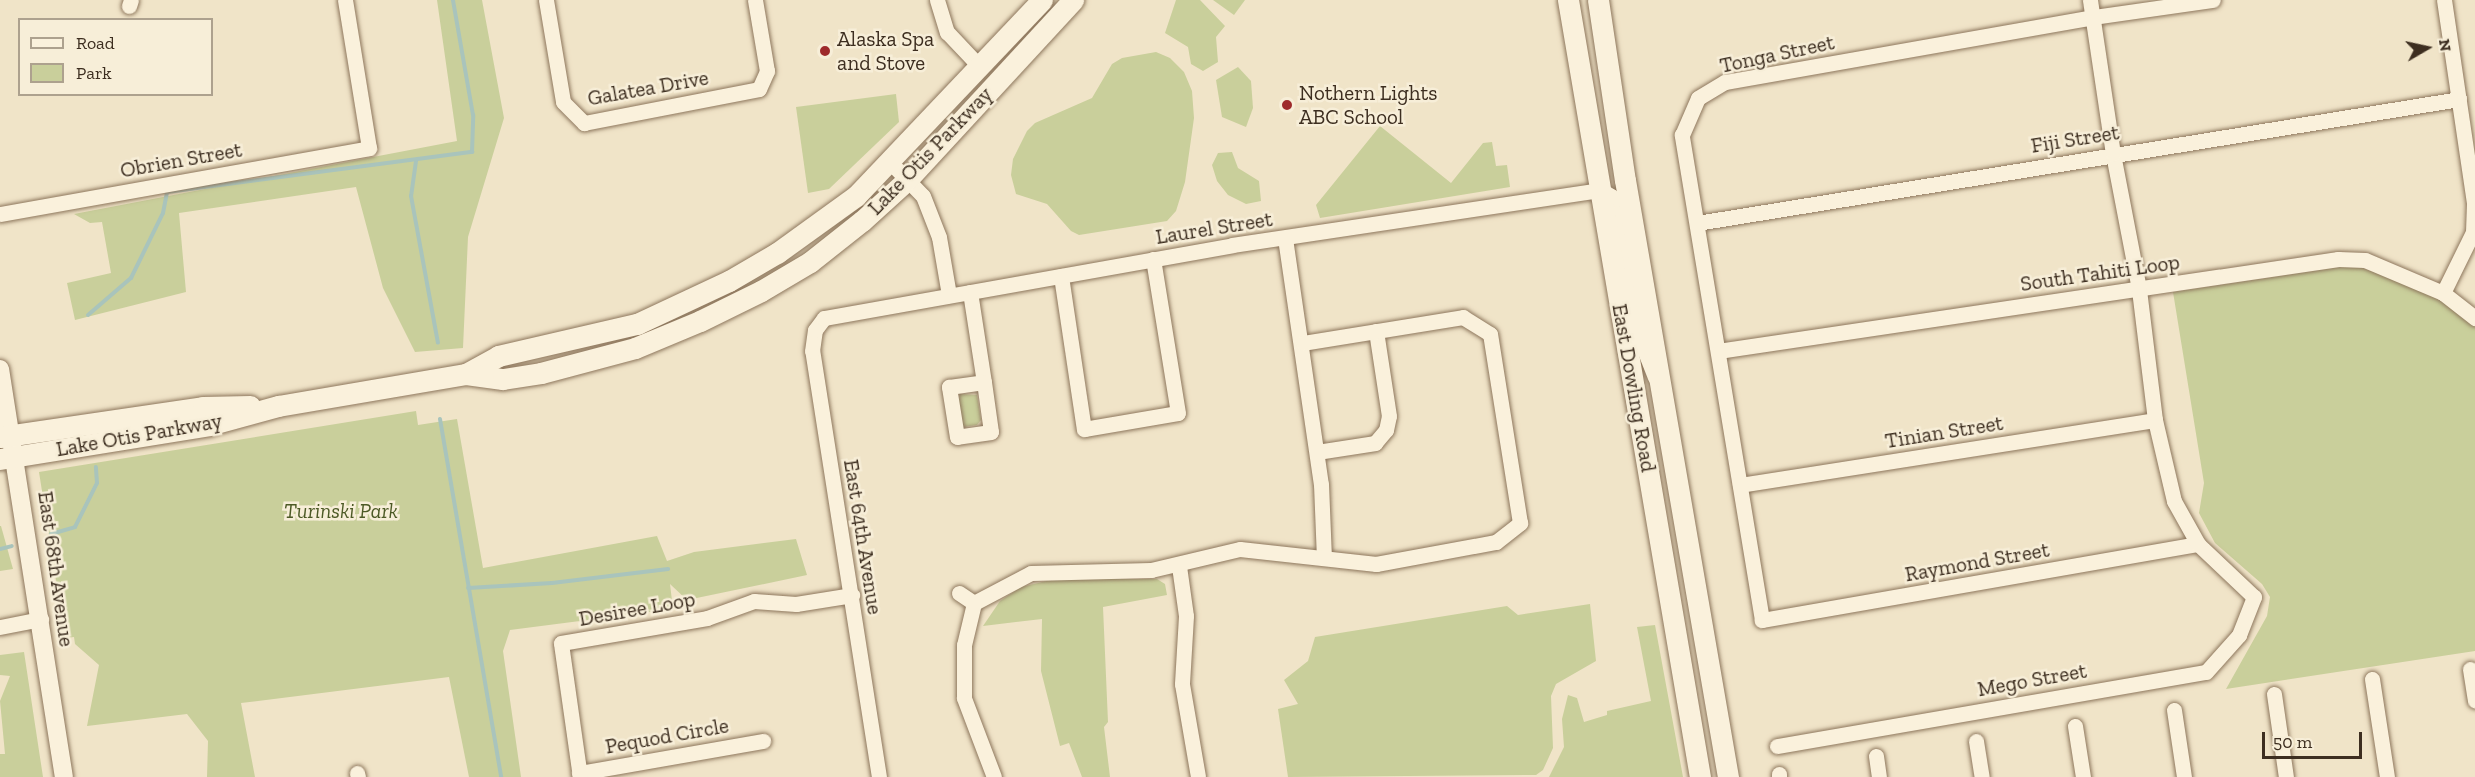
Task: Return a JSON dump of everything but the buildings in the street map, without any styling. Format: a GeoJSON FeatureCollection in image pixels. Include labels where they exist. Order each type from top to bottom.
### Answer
{"type":"FeatureCollection","features":[{"type":"Feature","properties":{"kind":"main road","name":"Lake Otis Parkway"},"geometry":{"type":"LineString","coordinates":[[466,374],[498,356],[607,332],[647,319],[729,281],[777,253],[856,196],[1042,0]]}},
{"type":"Feature","properties":{"kind":"main road","name":"Lake Otis Parkway"},"geometry":{"type":"LineString","coordinates":[[7,447],[208,425],[278,406],[466,374],[503,379],[541,373],[634,348],[761,291],[810,262],[907,180],[1073,0]]}},
{"type":"Feature","properties":{"kind":"main road","name":"East Dowling Road"},"geometry":{"type":"LineString","coordinates":[[1568,0],[1700,777]]}},
{"type":"Feature","properties":{"kind":"main road","name":"East Dowling Road"},"geometry":{"type":"LineString","coordinates":[[1598,0],[1660,383],[1728,777]]}},
{"type":"Feature","properties":{"kind":"main road"},"geometry":{"type":"LineString","coordinates":[[957,124],[979,82],[979,66]]}},
{"type":"Feature","properties":{"kind":"main road"},"geometry":{"type":"LineString","coordinates":[[541,373],[549,362],[595,350],[607,332]]}},
{"type":"Feature","properties":{"kind":"street","name":"Obrien Street"},"geometry":{"type":"LineString","coordinates":[[0,214],[369,148],[345,0]]}},
{"type":"Feature","properties":{"kind":"street","name":"Galatea Drive"},"geometry":{"type":"LineString","coordinates":[[546,0],[563,102],[584,123],[759,89],[767,71],[755,0]]}},
{"type":"Feature","properties":{"kind":"street"},"geometry":{"type":"LineString","coordinates":[[936,0],[947,32],[979,66]]}},
{"type":"Feature","properties":{"kind":"street"},"geometry":{"type":"LineString","coordinates":[[2090,0],[2113,154],[2139,289],[2155,420],[2174,501],[2198,544]]}},
{"type":"Feature","properties":{"kind":"street","name":"Tonga Street"},"geometry":{"type":"LineString","coordinates":[[1762,620],[1682,135],[1698,98],[1725,82],[2093,17],[2213,0]]}},
{"type":"Feature","properties":{"kind":"street"},"geometry":{"type":"LineString","coordinates":[[2443,293],[2473,232],[2474,203],[2444,0]]}},
{"type":"Feature","properties":{"kind":"street","name":"Fiji Street"},"geometry":{"type":"LineString","coordinates":[[1697,223],[2459,99]]}},
{"type":"Feature","properties":{"kind":"street"},"geometry":{"type":"LineString","coordinates":[[890,162],[922,196],[939,237],[949,295]]}},
{"type":"Feature","properties":{"kind":"street"},"geometry":{"type":"LineString","coordinates":[[1601,190],[1611,196],[1620,212],[1643,356],[1660,383]]}},
{"type":"Feature","properties":{"kind":"street","name":"Laurel Street"},"geometry":{"type":"LineString","coordinates":[[836,316],[1154,259],[1601,190]]}},
{"type":"Feature","properties":{"kind":"street"},"geometry":{"type":"LineString","coordinates":[[1285,238],[1303,343],[1317,452],[1324,558]]}},
{"type":"Feature","properties":{"kind":"street"},"geometry":{"type":"LineString","coordinates":[[1061,276],[1084,429],[1178,413],[1154,259]]}},
{"type":"Feature","properties":{"kind":"street","name":"South Tahiti Loop"},"geometry":{"type":"LineString","coordinates":[[1718,351],[2338,259],[2365,260],[2443,293],[2475,318]]}},
{"type":"Feature","properties":{"kind":"street"},"geometry":{"type":"LineString","coordinates":[[970,292],[984,382]]}},
{"type":"Feature","properties":{"kind":"street","name":"East 64th Avenue"},"geometry":{"type":"LineString","coordinates":[[836,316],[824,318],[815,330],[812,351],[879,777]]}},
{"type":"Feature","properties":{"kind":"street"},"geometry":{"type":"LineString","coordinates":[[994,777],[964,698],[964,645],[974,603],[1031,573],[1179,566],[1240,549],[1376,564],[1496,542],[1520,523],[1490,334],[1463,317],[1303,343]]}},
{"type":"Feature","properties":{"kind":"street"},"geometry":{"type":"LineString","coordinates":[[1317,452],[1375,443],[1386,430],[1389,416],[1376,331]]}},
{"type":"Feature","properties":{"kind":"street","name":"East 68th Avenue"},"geometry":{"type":"LineString","coordinates":[[0,369],[7,447],[41,619],[64,777]]}},
{"type":"Feature","properties":{"kind":"street","name":"Tinian Street"},"geometry":{"type":"LineString","coordinates":[[1740,485],[2155,420]]}},
{"type":"Feature","properties":{"kind":"street","name":"Mego Street"},"geometry":{"type":"LineString","coordinates":[[1777,746],[2205,672],[2239,635],[2254,597],[2198,544]]}},
{"type":"Feature","properties":{"kind":"street","name":"Raymond Street"},"geometry":{"type":"LineString","coordinates":[[1762,620],[2198,544]]}},
{"type":"Feature","properties":{"kind":"street"},"geometry":{"type":"LineString","coordinates":[[1179,566],[1186,616],[1182,684],[1198,777]]}},
{"type":"Feature","properties":{"kind":"street"},"geometry":{"type":"LineString","coordinates":[[959,593],[974,603]]}},
{"type":"Feature","properties":{"kind":"street","name":"Desiree Loop"},"geometry":{"type":"LineString","coordinates":[[580,775],[561,643],[707,618],[754,601],[796,604],[852,595]]}},
{"type":"Feature","properties":{"kind":"street"},"geometry":{"type":"LineString","coordinates":[[0,627],[41,619]]}},
{"type":"Feature","properties":{"kind":"street"},"geometry":{"type":"LineString","coordinates":[[2470,669],[2475,701]]}},
{"type":"Feature","properties":{"kind":"street"},"geometry":{"type":"LineString","coordinates":[[2372,679],[2387,777]]}},
{"type":"Feature","properties":{"kind":"street"},"geometry":{"type":"LineString","coordinates":[[2274,694],[2286,777]]}},
{"type":"Feature","properties":{"kind":"street"},"geometry":{"type":"LineString","coordinates":[[2174,710],[2184,777]]}},
{"type":"Feature","properties":{"kind":"street"},"geometry":{"type":"LineString","coordinates":[[2075,726],[2083,777]]}},
{"type":"Feature","properties":{"kind":"street","name":"Pequod Circle"},"geometry":{"type":"LineString","coordinates":[[580,775],[763,741]]}},
{"type":"Feature","properties":{"kind":"street"},"geometry":{"type":"LineString","coordinates":[[1976,741],[1982,777]]}},
{"type":"Feature","properties":{"kind":"street"},"geometry":{"type":"LineString","coordinates":[[1876,756],[1879,777]]}},
{"type":"Feature","properties":{"kind":"green space"},"geometry":{"type":"Polygon","coordinates":[[[437,0],[482,0],[504,118],[468,237],[463,348],[415,352],[383,288],[356,187],[179,213],[186,292],[75,320],[67,283],[111,273],[102,222],[90,223],[74,214],[457,141],[437,0]]]}},
{"type":"Feature","properties":{"kind":"green space"},"geometry":{"type":"Polygon","coordinates":[[[1176,0],[1200,0],[1225,26],[1216,37],[1218,62],[1203,71],[1191,64],[1188,47],[1165,33],[1176,0]]]}},
{"type":"Feature","properties":{"kind":"green space"},"geometry":{"type":"Polygon","coordinates":[[[1213,0],[1245,0],[1234,15],[1213,0]]]}},
{"type":"Feature","properties":{"kind":"green space"},"geometry":{"type":"Polygon","coordinates":[[[1156,52],[1170,58],[1184,72],[1192,91],[1194,118],[1185,182],[1176,211],[1167,221],[1079,235],[1071,231],[1047,204],[1016,194],[1011,175],[1013,159],[1027,131],[1035,123],[1092,98],[1112,64],[1122,58],[1156,52]]]}},
{"type":"Feature","properties":{"kind":"green space"},"geometry":{"type":"Polygon","coordinates":[[[1238,67],[1251,81],[1253,108],[1246,127],[1222,117],[1216,80],[1238,67]]]}},
{"type":"Feature","properties":{"kind":"green space"},"geometry":{"type":"Polygon","coordinates":[[[896,94],[899,122],[829,189],[808,193],[796,107],[896,94]]]}},
{"type":"Feature","properties":{"kind":"green space"},"geometry":{"type":"Polygon","coordinates":[[[1380,126],[1451,183],[1483,143],[1492,142],[1496,166],[1507,165],[1510,187],[1320,218],[1316,205],[1380,126]]]}},
{"type":"Feature","properties":{"kind":"green space"},"geometry":{"type":"Polygon","coordinates":[[[1232,152],[1238,168],[1259,181],[1261,201],[1246,204],[1228,195],[1217,181],[1212,165],[1218,153],[1232,152]]]}},
{"type":"Feature","properties":{"kind":"green space"},"geometry":{"type":"Polygon","coordinates":[[[2353,265],[2438,293],[2475,322],[2475,651],[2226,689],[2267,616],[2270,597],[2262,584],[2215,543],[2199,513],[2204,483],[2173,292],[2353,265]]]}},
{"type":"Feature","properties":{"kind":"green space"},"geometry":{"type":"Polygon","coordinates":[[[960,394],[977,395],[981,420],[977,425],[963,427],[957,412],[960,394]]]}},
{"type":"Feature","properties":{"kind":"green space","name":"Turinski Park"},"geometry":{"type":"Polygon","coordinates":[[[416,411],[418,425],[457,419],[483,568],[657,536],[667,561],[694,552],[796,539],[807,575],[687,600],[670,584],[673,609],[510,630],[503,651],[521,777],[469,777],[449,677],[241,703],[255,777],[207,777],[208,741],[187,714],[87,726],[99,665],[75,644],[74,637],[65,638],[39,472],[416,411]]]}},
{"type":"Feature","properties":{"kind":"green space"},"geometry":{"type":"Polygon","coordinates":[[[0,526],[13,569],[0,571],[0,526]]]}},
{"type":"Feature","properties":{"kind":"green space"},"geometry":{"type":"Polygon","coordinates":[[[1055,579],[1157,579],[1165,584],[1167,595],[1103,607],[1108,722],[1104,727],[1110,777],[1082,777],[1069,743],[1060,746],[1041,671],[1042,619],[983,626],[1000,601],[1021,587],[1055,579]]]}},
{"type":"Feature","properties":{"kind":"green space"},"geometry":{"type":"Polygon","coordinates":[[[1590,604],[1596,661],[1556,684],[1551,696],[1553,748],[1543,770],[1536,775],[1288,777],[1278,709],[1298,704],[1284,680],[1308,661],[1315,637],[1507,606],[1518,615],[1590,604]]]}},
{"type":"Feature","properties":{"kind":"green space"},"geometry":{"type":"Polygon","coordinates":[[[1655,625],[1683,777],[1549,777],[1564,747],[1562,719],[1568,695],[1577,698],[1584,722],[1607,715],[1607,711],[1651,701],[1637,627],[1655,625]]]}},
{"type":"Feature","properties":{"kind":"green space"},"geometry":{"type":"Polygon","coordinates":[[[24,652],[43,777],[0,777],[0,754],[5,754],[0,701],[10,676],[0,675],[0,655],[24,652]]]}},
{"type":"Feature","properties":{"kind":"waterway"},"geometry":{"type":"LineString","coordinates":[[88,315],[131,278],[163,213],[167,192],[472,152],[473,115],[453,0]]}},
{"type":"Feature","properties":{"kind":"waterway"},"geometry":{"type":"LineString","coordinates":[[416,161],[411,196],[438,343]]}},
{"type":"Feature","properties":{"kind":"waterway"},"geometry":{"type":"LineString","coordinates":[[440,419],[501,777]]}},
{"type":"Feature","properties":{"kind":"waterway"},"geometry":{"type":"LineString","coordinates":[[51,534],[75,527],[97,483],[96,467]]}},
{"type":"Feature","properties":{"kind":"waterway"},"geometry":{"type":"LineString","coordinates":[[0,549],[12,546]]}},
{"type":"Feature","properties":{"kind":"waterway"},"geometry":{"type":"LineString","coordinates":[[468,588],[552,583],[668,569]]}},
{"type":"Feature","properties":{"kind":"place","name":"Alaska Spa and Stove"},"geometry":{"type":"Point","coordinates":[825,51]}},
{"type":"Feature","properties":{"kind":"place","name":"Nothern Lights ABC School"},"geometry":{"type":"Point","coordinates":[1287,105]}}]}
